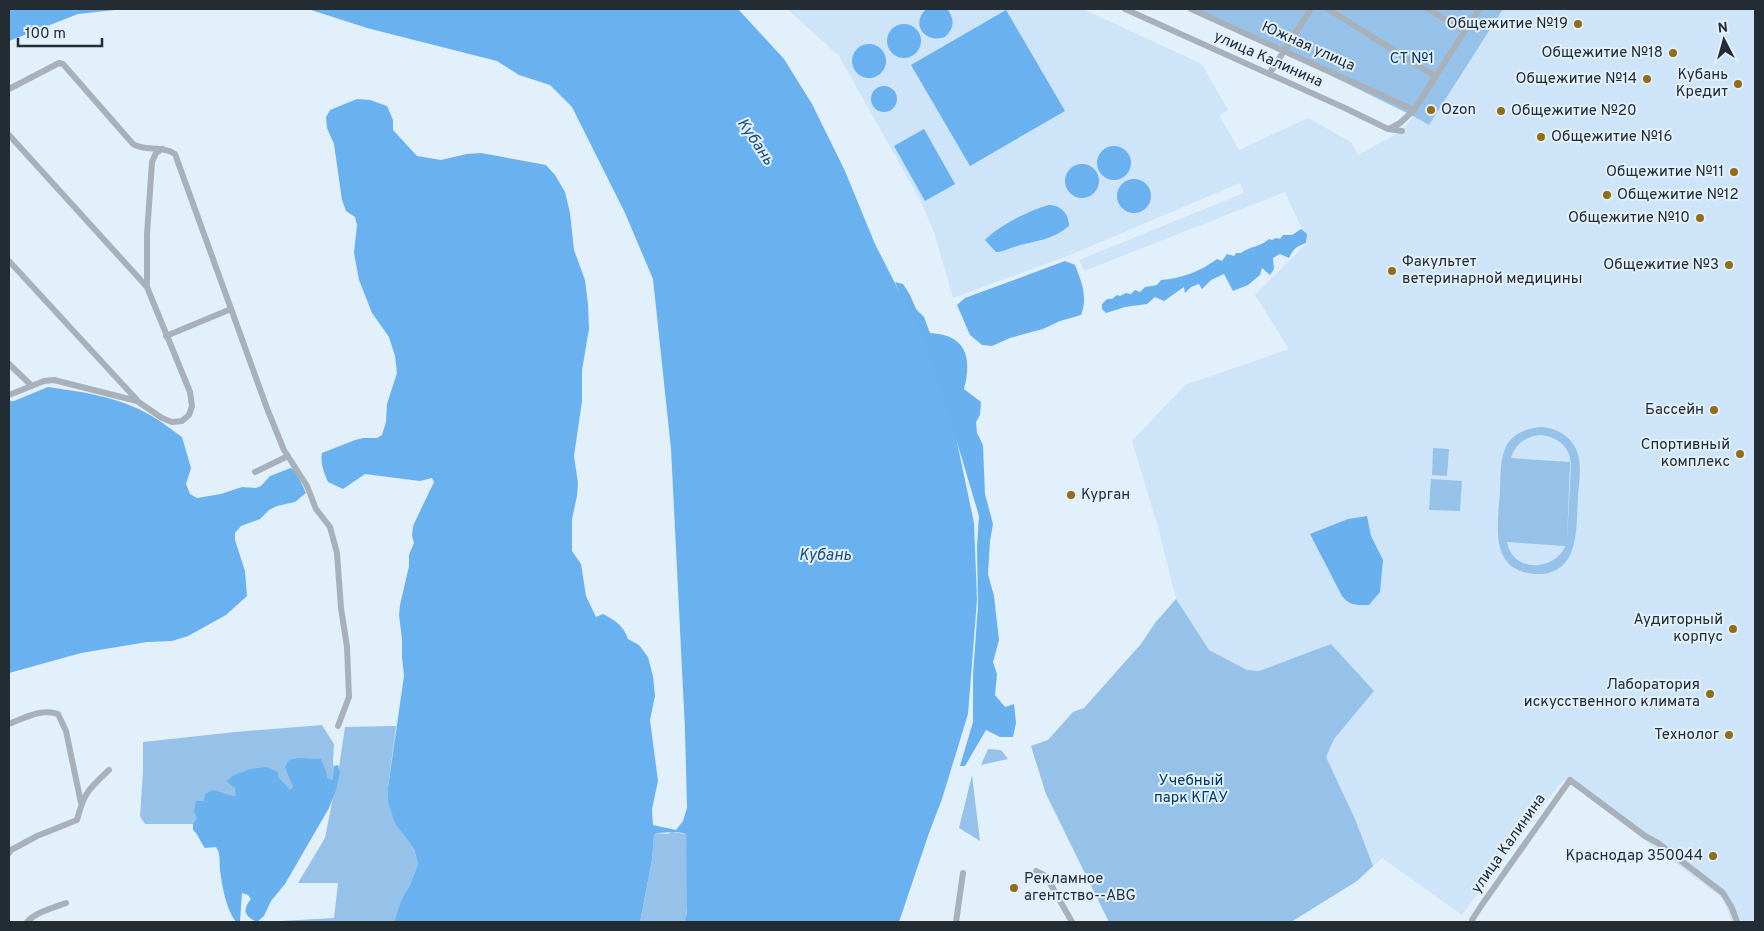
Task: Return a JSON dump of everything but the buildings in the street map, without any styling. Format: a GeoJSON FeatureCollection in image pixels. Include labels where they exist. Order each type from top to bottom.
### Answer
{"type":"FeatureCollection","features":[{"type":"Feature","properties":{"kind":"street","name":"улица Калинина"},"geometry":{"type":"LineString","coordinates":[[1125,9],[1139,12],[1388,129],[1402,131]]}},
{"type":"Feature","properties":{"kind":"street","name":"Южная улица"},"geometry":{"type":"LineString","coordinates":[[1191,9],[1414,110]]}},
{"type":"Feature","properties":{"kind":"street"},"geometry":{"type":"LineString","coordinates":[[1269,74],[1310,9]]}},
{"type":"Feature","properties":{"kind":"street"},"geometry":{"type":"LineString","coordinates":[[1328,9],[1436,76]]}},
{"type":"Feature","properties":{"kind":"street"},"geometry":{"type":"LineString","coordinates":[[1428,9],[1465,31]]}},
{"type":"Feature","properties":{"kind":"street"},"geometry":{"type":"LineString","coordinates":[[1388,129],[1400,123],[1414,110],[1479,9]]}},
{"type":"Feature","properties":{"kind":"street"},"geometry":{"type":"LineString","coordinates":[[9,89],[61,63],[132,144],[140,147],[163,149],[175,154],[268,411],[288,456],[307,486],[316,509],[330,527],[336,553],[347,647],[349,697],[338,726]]}},
{"type":"Feature","properties":{"kind":"street"},"geometry":{"type":"LineString","coordinates":[[9,135],[146,287],[190,392],[192,411],[187,418],[172,422],[162,418],[137,401],[9,261]]}},
{"type":"Feature","properties":{"kind":"street"},"geometry":{"type":"LineString","coordinates":[[146,287],[147,234],[152,162],[156,153],[163,149]]}},
{"type":"Feature","properties":{"kind":"street"},"geometry":{"type":"LineString","coordinates":[[166,336],[231,309]]}},
{"type":"Feature","properties":{"kind":"street"},"geometry":{"type":"LineString","coordinates":[[9,364],[32,386]]}},
{"type":"Feature","properties":{"kind":"street"},"geometry":{"type":"LineString","coordinates":[[9,395],[44,381],[54,380],[137,401]]}},
{"type":"Feature","properties":{"kind":"street"},"geometry":{"type":"LineString","coordinates":[[255,472],[288,456]]}},
{"type":"Feature","properties":{"kind":"street"},"geometry":{"type":"LineString","coordinates":[[9,724],[27,716],[51,711],[58,714],[66,731],[81,803]]}},
{"type":"Feature","properties":{"kind":"street"},"geometry":{"type":"LineString","coordinates":[[9,853],[36,836],[77,820],[81,803],[87,791],[109,770]]}},
{"type":"Feature","properties":{"kind":"street","name":"улица Калинина"},"geometry":{"type":"LineString","coordinates":[[1473,922],[1472,920],[1480,906],[1570,780],[1645,836],[1658,843],[1723,893],[1732,908],[1737,922]]}},
{"type":"Feature","properties":{"kind":"street"},"geometry":{"type":"LineString","coordinates":[[1036,871],[1046,876],[1072,922]]}},
{"type":"Feature","properties":{"kind":"street"},"geometry":{"type":"LineString","coordinates":[[956,922],[963,873]]}},
{"type":"Feature","properties":{"kind":"street"},"geometry":{"type":"LineString","coordinates":[[26,922],[45,910],[66,903]]}},
{"type":"Feature","properties":{"kind":"shaded area"},"geometry":{"type":"Polygon","coordinates":[[[787,9],[1083,9],[1202,64],[1228,110],[1219,115],[1239,150],[1308,118],[1351,142],[1358,155],[1402,131],[1413,116],[1429,125],[1503,9],[1755,9],[1755,922],[1732,922],[1722,898],[1565,780],[1558,786],[1462,915],[1382,858],[1357,881],[1291,922],[1109,922],[1046,794],[1031,746],[1048,740],[1073,712],[1084,708],[1141,644],[1155,623],[1176,599],[1159,531],[1132,441],[1185,385],[1289,349],[1255,295],[1308,242],[1285,192],[1084,271],[1079,260],[1244,193],[1240,183],[1070,255],[953,298],[934,232],[920,200],[839,56],[787,9]]]}},
{"type":"Feature","properties":{"kind":"shaded area"},"geometry":{"type":"Polygon","coordinates":[[[1301,229],[1307,234],[1306,243],[1296,248],[1289,258],[1280,254],[1273,258],[1274,269],[1270,275],[1262,268],[1260,275],[1248,285],[1233,291],[1224,274],[1211,280],[1202,289],[1199,284],[1191,287],[1185,293],[1184,287],[1164,301],[1155,297],[1147,304],[1125,307],[1106,313],[1102,309],[1102,304],[1107,299],[1112,299],[1117,295],[1120,296],[1126,293],[1131,294],[1135,290],[1140,292],[1145,287],[1157,285],[1161,280],[1190,274],[1217,259],[1222,261],[1227,254],[1234,256],[1236,253],[1241,253],[1263,244],[1269,239],[1280,239],[1283,235],[1292,235],[1301,229]]]}},
{"type":"Feature","properties":{"kind":"shaded area"},"geometry":{"type":"Polygon","coordinates":[[[1065,261],[1075,265],[1082,284],[1084,302],[1081,315],[1060,321],[1043,329],[1010,338],[992,346],[982,345],[970,335],[957,305],[965,298],[1065,261]]]}},
{"type":"Feature","properties":{"kind":"shaded area"},"geometry":{"type":"Polygon","coordinates":[[[895,282],[903,284],[916,309],[924,317],[930,333],[952,338],[959,343],[967,358],[964,389],[981,402],[980,415],[976,422],[977,433],[983,445],[985,494],[993,524],[988,574],[994,596],[999,640],[993,662],[997,674],[995,695],[1005,707],[1014,704],[1016,723],[1013,737],[1000,737],[986,730],[965,766],[960,766],[973,722],[973,674],[978,606],[977,546],[979,516],[957,442],[929,363],[895,282]]]}},
{"type":"Feature","properties":{"kind":"shaded area"},"geometry":{"type":"Polygon","coordinates":[[[1367,516],[1371,536],[1383,560],[1380,592],[1369,605],[1357,605],[1348,602],[1342,596],[1310,534],[1348,519],[1367,516]]]}},
{"type":"Feature","properties":{"kind":"shaded area"},"geometry":{"type":"Polygon","coordinates":[[[298,758],[321,759],[327,778],[333,780],[334,766],[338,765],[340,773],[336,790],[329,808],[285,884],[271,901],[264,916],[257,922],[247,915],[246,906],[251,899],[248,895],[242,893],[240,922],[236,922],[225,897],[218,850],[216,847],[205,848],[193,830],[193,824],[197,819],[194,811],[196,801],[204,801],[205,794],[212,790],[236,796],[235,788],[226,781],[234,775],[251,769],[266,767],[278,772],[278,777],[290,790],[293,787],[285,767],[289,760],[298,758]]]}},
{"type":"Feature","properties":{"kind":"green space","name":"СТ №1"},"geometry":{"type":"Polygon","coordinates":[[[1185,9],[1503,9],[1429,125],[1283,52],[1185,9]]]}},
{"type":"Feature","properties":{"kind":"green space"},"geometry":{"type":"Polygon","coordinates":[[[1541,427],[1556,430],[1572,442],[1579,459],[1580,471],[1576,535],[1573,547],[1561,567],[1550,572],[1535,574],[1520,571],[1509,564],[1503,555],[1499,544],[1498,517],[1501,467],[1505,448],[1511,439],[1519,433],[1541,427]],[[1541,435],[1526,439],[1518,445],[1511,458],[1570,462],[1567,541],[1571,466],[1569,454],[1563,444],[1553,438],[1541,435]],[[1507,542],[1510,552],[1516,559],[1533,565],[1552,561],[1565,547],[1565,546],[1507,542]]]}},
{"type":"Feature","properties":{"kind":"green space"},"geometry":{"type":"Polygon","coordinates":[[[1433,448],[1449,449],[1447,476],[1432,475],[1433,448]]]}},
{"type":"Feature","properties":{"kind":"green space"},"geometry":{"type":"Polygon","coordinates":[[[1431,479],[1462,481],[1460,511],[1429,510],[1431,479]]]}},
{"type":"Feature","properties":{"kind":"green space","name":"Учебный парк КГАУ"},"geometry":{"type":"Polygon","coordinates":[[[1176,599],[1209,650],[1247,670],[1259,671],[1331,644],[1374,691],[1334,739],[1326,757],[1355,819],[1373,866],[1357,881],[1291,922],[1109,922],[1046,794],[1031,746],[1048,740],[1073,712],[1084,708],[1141,644],[1155,623],[1176,599]]]}},
{"type":"Feature","properties":{"kind":"green space"},"geometry":{"type":"Polygon","coordinates":[[[322,725],[334,744],[333,763],[337,781],[345,727],[396,726],[388,787],[406,838],[414,849],[418,864],[409,887],[401,900],[394,922],[279,922],[334,918],[338,883],[298,883],[325,838],[335,787],[193,824],[145,824],[140,816],[143,742],[322,725]]]}},
{"type":"Feature","properties":{"kind":"green space"},"geometry":{"type":"Polygon","coordinates":[[[988,749],[1001,750],[1008,759],[981,765],[988,749]]]}},
{"type":"Feature","properties":{"kind":"green space"},"geometry":{"type":"Polygon","coordinates":[[[972,775],[980,841],[959,828],[972,775]]]}},
{"type":"Feature","properties":{"kind":"green space"},"geometry":{"type":"Polygon","coordinates":[[[671,832],[686,834],[688,894],[686,922],[640,922],[652,860],[654,835],[656,833],[668,834],[671,832]]]}},
{"type":"Feature","properties":{"kind":"water"},"geometry":{"type":"Polygon","coordinates":[[[9,9],[124,9],[78,14],[9,41],[9,9]]]}},
{"type":"Feature","properties":{"kind":"water","name":"Кубань"},"geometry":{"type":"Polygon","coordinates":[[[308,9],[738,9],[784,59],[812,104],[845,171],[875,244],[924,340],[953,423],[974,523],[977,600],[968,714],[942,799],[899,922],[685,922],[687,912],[686,829],[686,834],[671,832],[656,833],[654,835],[652,860],[640,922],[394,922],[401,900],[409,887],[418,864],[414,849],[395,823],[388,802],[388,787],[404,676],[399,615],[409,566],[409,555],[414,543],[412,536],[413,526],[434,482],[432,478],[420,481],[365,474],[343,489],[328,482],[323,468],[322,453],[355,440],[377,438],[382,435],[386,422],[387,404],[397,373],[395,356],[389,337],[372,313],[359,280],[354,253],[357,225],[355,217],[346,211],[342,200],[334,144],[327,128],[326,117],[330,110],[357,99],[370,100],[387,106],[393,120],[393,130],[417,156],[441,160],[481,153],[546,165],[555,175],[565,192],[570,213],[574,250],[585,280],[589,329],[582,370],[582,401],[574,456],[578,483],[572,519],[572,551],[581,564],[586,596],[596,617],[603,614],[615,621],[624,630],[628,639],[639,645],[648,657],[653,676],[655,696],[650,720],[658,781],[652,809],[653,825],[676,830],[683,821],[687,808],[671,449],[653,279],[625,213],[572,107],[550,85],[519,75],[497,61],[367,28],[308,9]]]}},
{"type":"Feature","properties":{"kind":"water"},"geometry":{"type":"Polygon","coordinates":[[[926,9],[948,10],[952,17],[952,24],[950,31],[945,37],[931,38],[922,31],[919,21],[926,9]]]}},
{"type":"Feature","properties":{"kind":"water"},"geometry":{"type":"Polygon","coordinates":[[[1006,10],[1065,111],[970,166],[911,65],[1006,10]]]}},
{"type":"Feature","properties":{"kind":"water"},"geometry":{"type":"Polygon","coordinates":[[[904,24],[916,29],[921,41],[916,53],[904,58],[892,53],[887,41],[892,29],[904,24]]]}},
{"type":"Feature","properties":{"kind":"water"},"geometry":{"type":"Polygon","coordinates":[[[869,44],[881,49],[886,61],[881,73],[869,78],[857,73],[852,61],[857,49],[869,44]]]}},
{"type":"Feature","properties":{"kind":"water"},"geometry":{"type":"Polygon","coordinates":[[[884,86],[893,90],[897,99],[893,108],[884,112],[875,108],[871,99],[875,90],[884,86]]]}},
{"type":"Feature","properties":{"kind":"water"},"geometry":{"type":"Polygon","coordinates":[[[924,129],[955,184],[925,201],[894,146],[924,129]]]}},
{"type":"Feature","properties":{"kind":"water"},"geometry":{"type":"Polygon","coordinates":[[[1114,146],[1126,151],[1131,163],[1126,175],[1114,180],[1102,175],[1097,163],[1102,151],[1114,146]]]}},
{"type":"Feature","properties":{"kind":"water"},"geometry":{"type":"Polygon","coordinates":[[[1082,164],[1094,169],[1099,181],[1094,193],[1082,198],[1070,193],[1065,181],[1070,169],[1082,164]]]}},
{"type":"Feature","properties":{"kind":"water"},"geometry":{"type":"Polygon","coordinates":[[[1134,179],[1146,184],[1151,196],[1146,208],[1134,213],[1122,208],[1117,196],[1122,184],[1134,179]]]}},
{"type":"Feature","properties":{"kind":"water"},"geometry":{"type":"Polygon","coordinates":[[[1049,205],[1061,208],[1069,222],[1069,226],[1055,235],[998,252],[985,240],[998,229],[1015,219],[1049,205]]]}},
{"type":"Feature","properties":{"kind":"water"},"geometry":{"type":"Polygon","coordinates":[[[48,387],[87,393],[126,404],[154,417],[182,437],[191,468],[186,484],[190,494],[197,498],[221,494],[242,487],[256,488],[261,486],[270,476],[291,468],[296,472],[306,493],[295,502],[269,510],[260,519],[241,526],[235,533],[235,540],[245,571],[247,596],[226,615],[188,636],[172,641],[147,642],[81,653],[9,673],[9,401],[14,401],[48,387]]]}},
{"type":"Feature","properties":{"kind":"place","name":"Общежитие №19"},"geometry":{"type":"Point","coordinates":[1578,24]}},
{"type":"Feature","properties":{"kind":"place","name":"Общежитие №18"},"geometry":{"type":"Point","coordinates":[1673,53]}},
{"type":"Feature","properties":{"kind":"place","name":"Общежитие №14"},"geometry":{"type":"Point","coordinates":[1647,79]}},
{"type":"Feature","properties":{"kind":"place","name":"Кубань Кредит"},"geometry":{"type":"Point","coordinates":[1738,84]}},
{"type":"Feature","properties":{"kind":"place","name":"Ozon"},"geometry":{"type":"Point","coordinates":[1431,110]}},
{"type":"Feature","properties":{"kind":"place","name":"Общежитие №20"},"geometry":{"type":"Point","coordinates":[1501,111]}},
{"type":"Feature","properties":{"kind":"place","name":"Общежитие №16"},"geometry":{"type":"Point","coordinates":[1541,137]}},
{"type":"Feature","properties":{"kind":"place","name":"Общежитие №11"},"geometry":{"type":"Point","coordinates":[1734,172]}},
{"type":"Feature","properties":{"kind":"place","name":"Общежитие №12"},"geometry":{"type":"Point","coordinates":[1607,195]}},
{"type":"Feature","properties":{"kind":"place","name":"Общежитие №10"},"geometry":{"type":"Point","coordinates":[1700,218]}},
{"type":"Feature","properties":{"kind":"place","name":"Общежитие №3"},"geometry":{"type":"Point","coordinates":[1729,265]}},
{"type":"Feature","properties":{"kind":"place","name":"Факультет ветеринарной медицины"},"geometry":{"type":"Point","coordinates":[1392,271]}},
{"type":"Feature","properties":{"kind":"place","name":"Бассейн"},"geometry":{"type":"Point","coordinates":[1714,410]}},
{"type":"Feature","properties":{"kind":"place","name":"Спортивный комплекс"},"geometry":{"type":"Point","coordinates":[1740,454]}},
{"type":"Feature","properties":{"kind":"place","name":"Курган"},"geometry":{"type":"Point","coordinates":[1071,495]}},
{"type":"Feature","properties":{"kind":"place","name":"Аудиторный корпус"},"geometry":{"type":"Point","coordinates":[1733,629]}},
{"type":"Feature","properties":{"kind":"place","name":"Лаборатория искусственного климата"},"geometry":{"type":"Point","coordinates":[1710,694]}},
{"type":"Feature","properties":{"kind":"place","name":"Технолог"},"geometry":{"type":"Point","coordinates":[1729,735]}},
{"type":"Feature","properties":{"kind":"place","name":"Краснодар 350044"},"geometry":{"type":"Point","coordinates":[1713,856]}},
{"type":"Feature","properties":{"kind":"place","name":"Рекламное агентство--ABG"},"geometry":{"type":"Point","coordinates":[1014,888]}}]}
